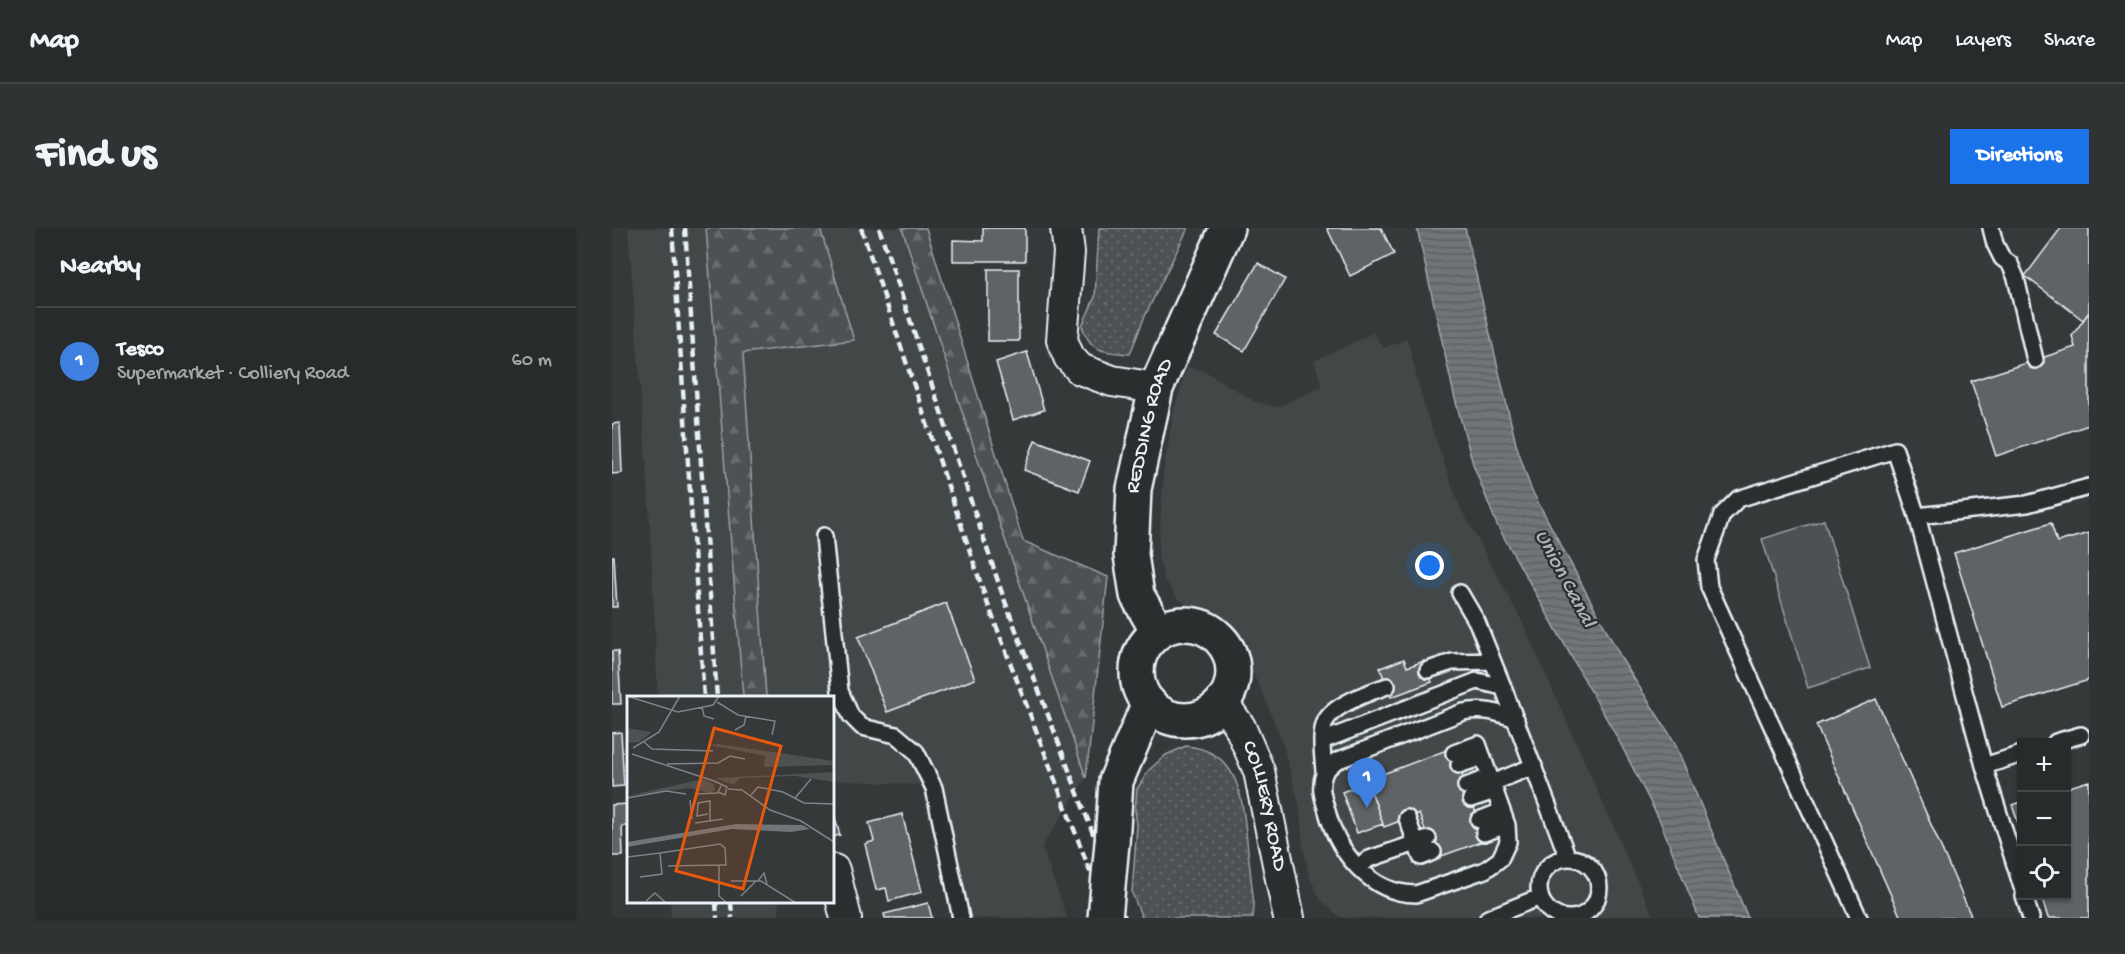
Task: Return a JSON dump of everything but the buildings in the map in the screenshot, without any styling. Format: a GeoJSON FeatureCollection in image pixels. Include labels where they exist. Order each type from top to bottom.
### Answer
{"type":"FeatureCollection","features":[{"type":"Feature","properties":{"kind":"main road","name":"REDDING ROAD"},"geometry":{"type":"LineString","coordinates":[[1158,632],[1137,595],[1131,555],[1134,489],[1156,388],[1227,228]]}},
{"type":"Feature","properties":{"kind":"main road"},"geometry":{"type":"LineString","coordinates":[[1187,623],[1202,626],[1220,640],[1231,659],[1233,674],[1230,689],[1222,702],[1210,713],[1194,719],[1178,719],[1162,714],[1149,703],[1140,689],[1137,673],[1139,657],[1147,643],[1158,632],[1172,625],[1187,623]]}},
{"type":"Feature","properties":{"kind":"main road"},"geometry":{"type":"LineString","coordinates":[[1105,918],[1116,781],[1149,703]]}},
{"type":"Feature","properties":{"kind":"street"},"geometry":{"type":"LineString","coordinates":[[1066,228],[1068,252],[1062,340],[1069,357],[1080,369],[1113,381],[1156,388]]}},
{"type":"Feature","properties":{"kind":"street","name":"COLLIERY ROAD"},"geometry":{"type":"LineString","coordinates":[[1222,702],[1240,727],[1259,771],[1289,918]]}},
{"type":"Feature","properties":{"kind":"street"},"geometry":{"type":"LineString","coordinates":[[834,870],[846,918]]}},
{"type":"Feature","properties":{"kind":"lane"},"geometry":{"type":"LineString","coordinates":[[1991,228],[2002,258],[2010,264],[2016,278],[2035,360]]}},
{"type":"Feature","properties":{"kind":"lane"},"geometry":{"type":"LineString","coordinates":[[1859,918],[1709,587],[1706,560],[1722,515],[1738,500],[1895,450],[1917,516],[1984,766],[2017,871]]}},
{"type":"Feature","properties":{"kind":"lane"},"geometry":{"type":"LineString","coordinates":[[1917,516],[2027,504],[2089,487]]}},
{"type":"Feature","properties":{"kind":"lane"},"geometry":{"type":"LineString","coordinates":[[824,536],[840,691],[851,716],[862,727],[896,735],[916,752],[934,789],[961,918]]}},
{"type":"Feature","properties":{"kind":"lane"},"geometry":{"type":"LineString","coordinates":[[1460,593],[1477,622],[1568,858]]}},
{"type":"Feature","properties":{"kind":"lane"},"geometry":{"type":"LineString","coordinates":[[1428,670],[1452,662],[1492,661]]}},
{"type":"Feature","properties":{"kind":"lane"},"geometry":{"type":"LineString","coordinates":[[1322,741],[1477,681],[1503,687]]}},
{"type":"Feature","properties":{"kind":"lane"},"geometry":{"type":"LineString","coordinates":[[1387,686],[1362,695],[1338,709],[1326,720],[1322,741],[1324,771],[1321,789],[1328,817],[1339,843],[1370,878],[1390,889],[1416,894],[1485,870],[1500,859],[1508,842],[1505,818],[1480,751],[1457,756]]}},
{"type":"Feature","properties":{"kind":"lane"},"geometry":{"type":"LineString","coordinates":[[1324,771],[1336,761],[1463,712],[1477,709],[1516,719]]}},
{"type":"Feature","properties":{"kind":"lane"},"geometry":{"type":"LineString","coordinates":[[2070,738],[2081,735]]}},
{"type":"Feature","properties":{"kind":"lane"},"geometry":{"type":"LineString","coordinates":[[1984,766],[2017,756]]}},
{"type":"Feature","properties":{"kind":"lane"},"geometry":{"type":"LineString","coordinates":[[1469,793],[1534,766]]}},
{"type":"Feature","properties":{"kind":"lane"},"geometry":{"type":"LineString","coordinates":[[1481,826],[1505,818]]}},
{"type":"Feature","properties":{"kind":"lane"},"geometry":{"type":"LineString","coordinates":[[1359,867],[1369,859],[1424,848],[1412,820]]}},
{"type":"Feature","properties":{"kind":"lane"},"geometry":{"type":"LineString","coordinates":[[1568,858],[1584,861],[1591,867],[1599,885],[1595,903],[1587,916],[1562,917],[1545,906],[1540,897],[1540,877],[1546,868],[1554,861],[1568,858]]}},
{"type":"Feature","properties":{"kind":"lane"},"geometry":{"type":"LineString","coordinates":[[1488,918],[1540,897]]}},
{"type":"Feature","properties":{"kind":"lane"},"geometry":{"type":"LineString","coordinates":[[2025,900],[2031,918]]}},
{"type":"Feature","properties":{"kind":"shaded area"},"geometry":{"type":"Polygon","coordinates":[[[628,228],[926,228],[1023,541],[1108,577],[1086,778],[1042,847],[1067,918],[953,918],[921,785],[834,780],[834,696],[658,696],[648,487],[628,228]]]}},
{"type":"Feature","properties":{"kind":"shaded area"},"geometry":{"type":"Polygon","coordinates":[[[1373,333],[1384,348],[1407,339],[1425,409],[1459,505],[1522,621],[1654,918],[1342,918],[1338,916],[1320,899],[1309,876],[1299,804],[1282,742],[1263,694],[1244,657],[1230,633],[1177,598],[1164,579],[1158,556],[1164,467],[1174,410],[1187,367],[1205,371],[1256,402],[1278,407],[1322,386],[1314,361],[1373,333]]]}},
{"type":"Feature","properties":{"kind":"shaded area"},"geometry":{"type":"Polygon","coordinates":[[[670,903],[779,903],[779,918],[671,918],[670,903]]]}},
{"type":"Feature","properties":{"kind":"green space"},"geometry":{"type":"Polygon","coordinates":[[[706,228],[820,228],[854,340],[743,353],[766,696],[743,696],[706,228]]]}},
{"type":"Feature","properties":{"kind":"green space"},"geometry":{"type":"Polygon","coordinates":[[[902,228],[926,228],[1023,541],[1108,577],[1086,778],[979,463],[902,228]]]}},
{"type":"Feature","properties":{"kind":"green space"},"geometry":{"type":"Polygon","coordinates":[[[1099,228],[1188,228],[1144,318],[1130,354],[1100,350],[1090,342],[1082,326],[1095,297],[1099,228]]]}},
{"type":"Feature","properties":{"kind":"green space"},"geometry":{"type":"Polygon","coordinates":[[[1824,520],[1870,668],[1808,688],[1762,539],[1824,520]]]}},
{"type":"Feature","properties":{"kind":"green space"},"geometry":{"type":"Polygon","coordinates":[[[1186,746],[1204,750],[1218,757],[1235,779],[1243,809],[1254,906],[1253,918],[1142,918],[1132,893],[1137,789],[1149,770],[1166,755],[1186,746]]]}},
{"type":"Feature","properties":{"kind":"water","name":"Union Canal"},"geometry":{"type":"Polygon","coordinates":[[[1417,228],[1465,228],[1516,444],[1531,489],[1624,663],[1674,741],[1748,918],[1699,918],[1660,821],[1618,739],[1497,525],[1473,464],[1454,395],[1417,228]]]}},
{"type":"Feature","properties":{"kind":"railway"},"geometry":{"type":"LineString","coordinates":[[672,228],[704,696]]}},
{"type":"Feature","properties":{"kind":"railway"},"geometry":{"type":"LineString","coordinates":[[685,228],[717,696]]}},
{"type":"Feature","properties":{"kind":"railway"},"geometry":{"type":"LineString","coordinates":[[861,228],[987,602],[1108,918]]}},
{"type":"Feature","properties":{"kind":"railway"},"geometry":{"type":"LineString","coordinates":[[879,228],[1003,596],[1125,918]]}},
{"type":"Feature","properties":{"kind":"railway"},"geometry":{"type":"LineString","coordinates":[[716,903],[717,918]]}},
{"type":"Feature","properties":{"kind":"railway"},"geometry":{"type":"LineString","coordinates":[[731,903],[732,918]]}},
{"type":"Feature","properties":{"kind":"place","name":"Tesco"},"geometry":{"type":"Point","coordinates":[1367,808]}}]}
